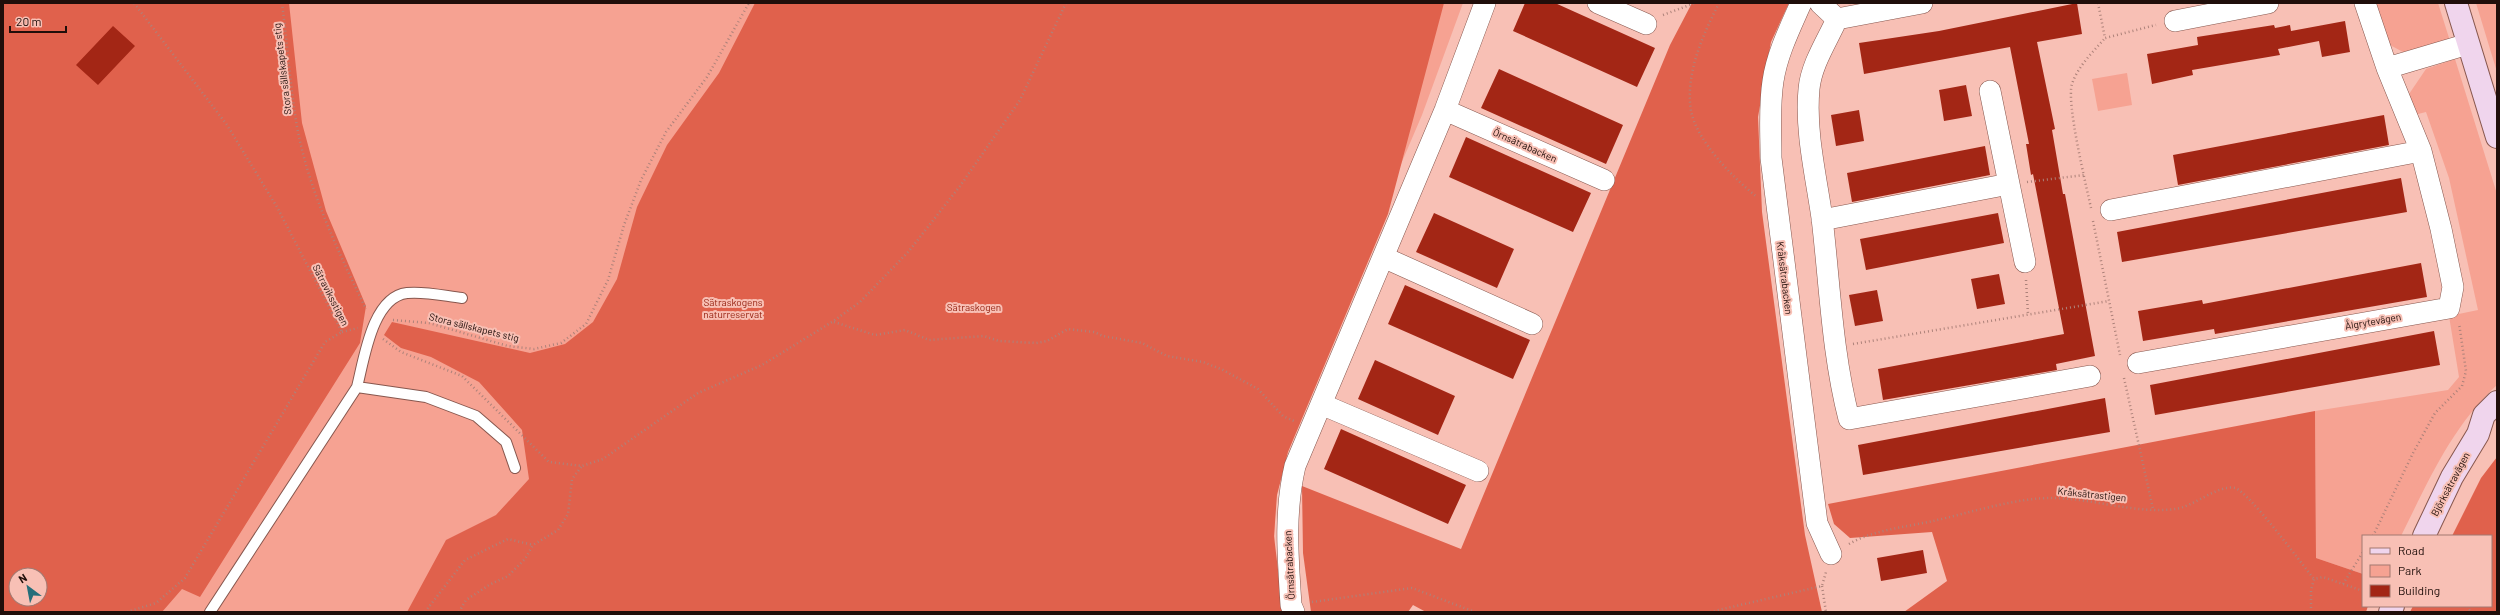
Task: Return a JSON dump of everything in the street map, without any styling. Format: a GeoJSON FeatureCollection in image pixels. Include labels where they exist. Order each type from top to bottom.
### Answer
{"type":"FeatureCollection","features":[{"type":"Feature","properties":{"kind":"street","name":"Örnsätrabacken"},"geometry":{"type":"LineString","coordinates":[[1293,609],[1286,538],[1289,493],[1295,466],[1445,110],[1485,3]]}},
{"type":"Feature","properties":{"kind":"street"},"geometry":{"type":"LineString","coordinates":[[1598,3],[1646,24]]}},
{"type":"Feature","properties":{"kind":"street","name":"Kråksätrabacken"},"geometry":{"type":"LineString","coordinates":[[1801,3],[1783,46],[1773,80],[1771,158],[1817,523],[1831,554]]}},
{"type":"Feature","properties":{"kind":"street"},"geometry":{"type":"LineString","coordinates":[[1820,3],[1837,19]]}},
{"type":"Feature","properties":{"kind":"street"},"geometry":{"type":"LineString","coordinates":[[1837,19],[1922,3]]}},
{"type":"Feature","properties":{"kind":"street"},"geometry":{"type":"LineString","coordinates":[[2175,21],[2268,3]]}},
{"type":"Feature","properties":{"kind":"street"},"geometry":{"type":"LineString","coordinates":[[2365,3],[2387,68],[2421,151],[2441,230],[2453,287],[2449,308]]}},
{"type":"Feature","properties":{"kind":"street"},"geometry":{"type":"LineString","coordinates":[[2456,3],[2497,137]]}},
{"type":"Feature","properties":{"kind":"street"},"geometry":{"type":"LineString","coordinates":[[1837,19],[1815,66],[1809,88],[1809,126],[1822,220],[1840,385],[1849,419],[2090,376]]}},
{"type":"Feature","properties":{"kind":"street"},"geometry":{"type":"LineString","coordinates":[[2387,68],[2468,44]]}},
{"type":"Feature","properties":{"kind":"street"},"geometry":{"type":"LineString","coordinates":[[1990,91],[2025,262]]}},
{"type":"Feature","properties":{"kind":"street","name":"Örnsätrabacken"},"geometry":{"type":"LineString","coordinates":[[1445,110],[1604,180]]}},
{"type":"Feature","properties":{"kind":"street"},"geometry":{"type":"LineString","coordinates":[[2099,214],[2421,151]]}},
{"type":"Feature","properties":{"kind":"street"},"geometry":{"type":"LineString","coordinates":[[1822,220],[2009,184]]}},
{"type":"Feature","properties":{"kind":"street"},"geometry":{"type":"LineString","coordinates":[[1383,257],[1532,324]]}},
{"type":"Feature","properties":{"kind":"street","name":"Ålgrytevägen"},"geometry":{"type":"LineString","coordinates":[[2128,366],[2449,308]]}},
{"type":"Feature","properties":{"kind":"street","name":"Björksätravägen"},"geometry":{"type":"LineString","coordinates":[[2424,535],[2452,477],[2478,434],[2484,415],[2497,402]]}},
{"type":"Feature","properties":{"kind":"street"},"geometry":{"type":"LineString","coordinates":[[1321,404],[1478,471]]}},
{"type":"Feature","properties":{"kind":"street","name":"Björksätravägen"},"geometry":{"type":"LineString","coordinates":[[2478,434],[2497,422]]}},
{"type":"Feature","properties":{"kind":"lane"},"geometry":{"type":"LineString","coordinates":[[210,612],[357,387],[374,324],[386,304],[407,293],[462,298]]}},
{"type":"Feature","properties":{"kind":"lane"},"geometry":{"type":"LineString","coordinates":[[357,387],[426,398],[476,416],[506,442],[515,468]]}},
{"type":"Feature","properties":{"kind":"path","name":"Sätraviksstigen"},"geometry":{"type":"LineString","coordinates":[[127,612],[156,603],[185,578],[325,342],[342,332],[277,207],[227,125],[134,3]]}},
{"type":"Feature","properties":{"kind":"path","name":"Stora sällskapets stig"},"geometry":{"type":"LineString","coordinates":[[282,3],[296,122],[308,168],[318,200],[341,259],[374,324],[388,320],[429,324],[508,346],[534,349],[561,343],[586,324],[608,280],[624,225],[641,180],[666,132],[707,77],[749,3]]}},
{"type":"Feature","properties":{"kind":"path"},"geometry":{"type":"LineString","coordinates":[[374,324],[383,340],[401,352],[462,376],[549,462],[582,466],[603,459],[698,393],[762,365],[832,322],[860,302],[909,251],[960,186],[1020,100],[1066,3]]}},
{"type":"Feature","properties":{"kind":"path"},"geometry":{"type":"LineString","coordinates":[[1646,24],[1695,3]]}},
{"type":"Feature","properties":{"kind":"path"},"geometry":{"type":"LineString","coordinates":[[1719,3],[1703,36],[1695,62],[1691,79],[1692,111],[1707,144],[1730,171],[1762,201],[1776,201]]}},
{"type":"Feature","properties":{"kind":"path"},"geometry":{"type":"LineString","coordinates":[[2098,3],[2106,38]]}},
{"type":"Feature","properties":{"kind":"path"},"geometry":{"type":"LineString","coordinates":[[2153,509],[2128,366],[2109,301],[2099,214],[2084,175],[2072,109],[2071,86],[2084,61],[2106,38],[2175,21]]}},
{"type":"Feature","properties":{"kind":"path"},"geometry":{"type":"LineString","coordinates":[[2009,184],[2084,175]]}},
{"type":"Feature","properties":{"kind":"path"},"geometry":{"type":"LineString","coordinates":[[2025,262],[2028,314]]}},
{"type":"Feature","properties":{"kind":"path"},"geometry":{"type":"LineString","coordinates":[[1835,348],[2109,301]]}},
{"type":"Feature","properties":{"kind":"path"},"geometry":{"type":"LineString","coordinates":[[2373,535],[2413,452],[2435,413],[2462,386],[2466,371],[2460,323],[2449,308]]}},
{"type":"Feature","properties":{"kind":"path"},"geometry":{"type":"LineString","coordinates":[[832,322],[876,335],[905,330],[929,340],[984,336],[999,341],[1036,343],[1047,341],[1068,329],[1094,332],[1103,336],[1142,343],[1167,356],[1203,362],[1223,370],[1258,389],[1283,416],[1311,429]]}},
{"type":"Feature","properties":{"kind":"path"},"geometry":{"type":"LineString","coordinates":[[459,612],[466,600],[489,585],[508,576],[525,559],[533,546],[558,530],[568,514],[572,479],[582,466]]}},
{"type":"Feature","properties":{"kind":"path","name":"Kråksätrastigen"},"geometry":{"type":"LineString","coordinates":[[1831,554],[1857,539],[2009,504],[2054,498],[2153,509],[2176,509],[2224,488],[2235,488],[2250,499],[2314,579]]}},
{"type":"Feature","properties":{"kind":"path"},"geometry":{"type":"LineString","coordinates":[[425,612],[465,560],[508,539],[533,546]]}},
{"type":"Feature","properties":{"kind":"path"},"geometry":{"type":"LineString","coordinates":[[1826,612],[1822,586],[1831,554]]}},
{"type":"Feature","properties":{"kind":"path"},"geometry":{"type":"LineString","coordinates":[[2343,584],[2362,554]]}},
{"type":"Feature","properties":{"kind":"path"},"geometry":{"type":"LineString","coordinates":[[2311,612],[2311,590],[2314,579],[2324,576],[2362,591]]}},
{"type":"Feature","properties":{"kind":"path"},"geometry":{"type":"LineString","coordinates":[[1710,612],[1822,586]]}},
{"type":"Feature","properties":{"kind":"path"},"geometry":{"type":"LineString","coordinates":[[1293,609],[1412,588],[1475,612]]}},
{"type":"Feature","properties":{"kind":"green space","name":"Sätraskogens naturreservat"},"geometry":{"type":"Polygon","coordinates":[[[3,3],[1463,3],[1422,115],[1277,454],[1272,612],[3,612],[3,3]]]}},
{"type":"Feature","properties":{"kind":"green space"},"geometry":{"type":"Polygon","coordinates":[[[3,3],[289,3],[302,123],[326,211],[366,306],[360,343],[200,597],[182,589],[162,612],[3,612],[3,3]]]}},
{"type":"Feature","properties":{"kind":"green space","name":"Sätraskogen"},"geometry":{"type":"Polygon","coordinates":[[[755,3],[1444,3],[1388,214],[1288,452],[1277,495],[1274,536],[1283,612],[407,612],[446,540],[496,515],[529,479],[522,430],[479,382],[431,357],[401,348],[384,335],[392,322],[530,353],[565,344],[593,322],[617,279],[637,207],[667,145],[719,73],[755,3]]]}},
{"type":"Feature","properties":{"kind":"green space"},"geometry":{"type":"Polygon","coordinates":[[[1692,3],[1789,3],[1771,42],[1758,117],[1762,212],[1805,535],[1822,612],[1426,612],[1413,605],[1408,612],[1311,612],[1303,553],[1302,486],[1461,549],[1670,45],[1692,3]]]}},
{"type":"Feature","properties":{"kind":"green space"},"geometry":{"type":"Polygon","coordinates":[[[2375,3],[2438,3],[2450,41],[2403,52],[2390,45],[2375,3]]]}},
{"type":"Feature","properties":{"kind":"green space"},"geometry":{"type":"Polygon","coordinates":[[[2476,3],[2497,3],[2497,72],[2476,3]]]}},
{"type":"Feature","properties":{"kind":"green space"},"geometry":{"type":"Polygon","coordinates":[[[2455,59],[2497,194],[2497,385],[2481,401],[2454,437],[2431,475],[2401,535],[2362,535],[2362,574],[2316,558],[2315,411],[2448,390],[2459,377],[2449,316],[2478,310],[2449,178],[2426,112],[2414,115],[2407,97],[2426,69],[2455,59]]]}},
{"type":"Feature","properties":{"kind":"green space"},"geometry":{"type":"Polygon","coordinates":[[[2127,73],[2132,105],[2098,111],[2092,79],[2127,73]]]}},
{"type":"Feature","properties":{"kind":"green space"},"geometry":{"type":"Polygon","coordinates":[[[2315,411],[2316,558],[2362,574],[2362,607],[2368,607],[2366,612],[1904,612],[1947,581],[1932,532],[1850,538],[1834,524],[1828,504],[2315,411]]]}},
{"type":"Feature","properties":{"kind":"green space"},"geometry":{"type":"Polygon","coordinates":[[[2497,457],[2497,612],[2410,612],[2412,607],[2492,607],[2492,535],[2452,535],[2481,478],[2497,457]]]}},
{"type":"Feature","properties":{"kind":"building"},"geometry":{"type":"Polygon","coordinates":[[[1525,3],[1555,3],[1655,48],[1637,87],[1513,31],[1525,3]]]}},
{"type":"Feature","properties":{"kind":"building"},"geometry":{"type":"Polygon","coordinates":[[[2077,3],[2082,34],[2037,42],[2055,129],[2052,130],[2063,194],[2065,194],[2095,356],[2056,364],[2057,370],[1883,400],[1878,369],[2064,334],[2033,174],[2031,175],[2026,144],[2029,144],[2010,47],[1864,74],[1859,43],[1939,31],[2077,3]]]}},
{"type":"Feature","properties":{"kind":"building"},"geometry":{"type":"Polygon","coordinates":[[[2345,21],[2350,52],[2322,57],[2319,41],[2278,49],[2280,55],[2192,70],[2193,75],[2152,84],[2147,54],[2198,45],[2197,37],[2274,25],[2275,28],[2290,25],[2291,31],[2345,21]]]}},
{"type":"Feature","properties":{"kind":"building"},"geometry":{"type":"Polygon","coordinates":[[[113,26],[135,46],[98,85],[76,65],[113,26]]]}},
{"type":"Feature","properties":{"kind":"building"},"geometry":{"type":"Polygon","coordinates":[[[1499,69],[1623,125],[1606,164],[1481,108],[1499,69]]]}},
{"type":"Feature","properties":{"kind":"building"},"geometry":{"type":"Polygon","coordinates":[[[1966,85],[1972,116],[1944,121],[1939,90],[1966,85]]]}},
{"type":"Feature","properties":{"kind":"building"},"geometry":{"type":"Polygon","coordinates":[[[1859,110],[1864,141],[1836,146],[1831,115],[1859,110]]]}},
{"type":"Feature","properties":{"kind":"building"},"geometry":{"type":"Polygon","coordinates":[[[2384,115],[2389,145],[2178,185],[2173,155],[2384,115]]]}},
{"type":"Feature","properties":{"kind":"building"},"geometry":{"type":"Polygon","coordinates":[[[1466,137],[1591,193],[1573,232],[1449,177],[1466,137]]]}},
{"type":"Feature","properties":{"kind":"building"},"geometry":{"type":"Polygon","coordinates":[[[1985,146],[1990,175],[1852,202],[1847,173],[1985,146]]]}},
{"type":"Feature","properties":{"kind":"building"},"geometry":{"type":"Polygon","coordinates":[[[2401,178],[2407,212],[2122,262],[2117,232],[2401,178]]]}},
{"type":"Feature","properties":{"kind":"building"},"geometry":{"type":"Polygon","coordinates":[[[1434,213],[1514,249],[1497,288],[1416,252],[1434,213]]]}},
{"type":"Feature","properties":{"kind":"building"},"geometry":{"type":"Polygon","coordinates":[[[1998,213],[2004,243],[1866,270],[1860,239],[1998,213]]]}},
{"type":"Feature","properties":{"kind":"building"},"geometry":{"type":"Polygon","coordinates":[[[2421,263],[2427,297],[2215,334],[2214,329],[2143,341],[2138,311],[2202,300],[2203,304],[2421,263]]]}},
{"type":"Feature","properties":{"kind":"building"},"geometry":{"type":"Polygon","coordinates":[[[1999,274],[2005,304],[1977,309],[1971,279],[1999,274]]]}},
{"type":"Feature","properties":{"kind":"building"},"geometry":{"type":"Polygon","coordinates":[[[1405,285],[1530,340],[1513,379],[1388,324],[1405,285]]]}},
{"type":"Feature","properties":{"kind":"building"},"geometry":{"type":"Polygon","coordinates":[[[1877,290],[1883,321],[1855,326],[1849,295],[1877,290]]]}},
{"type":"Feature","properties":{"kind":"building"},"geometry":{"type":"Polygon","coordinates":[[[2434,331],[2440,365],[2155,415],[2150,385],[2434,331]]]}},
{"type":"Feature","properties":{"kind":"building"},"geometry":{"type":"Polygon","coordinates":[[[1375,360],[1455,396],[1438,435],[1358,399],[1375,360]]]}},
{"type":"Feature","properties":{"kind":"building"},"geometry":{"type":"Polygon","coordinates":[[[2105,398],[2110,432],[1863,475],[1858,445],[2105,398]]]}},
{"type":"Feature","properties":{"kind":"building"},"geometry":{"type":"Polygon","coordinates":[[[1341,429],[1466,485],[1448,524],[1324,469],[1341,429]]]}},
{"type":"Feature","properties":{"kind":"building"},"geometry":{"type":"Polygon","coordinates":[[[1923,550],[1927,573],[1881,581],[1877,558],[1923,550]]]}}]}
